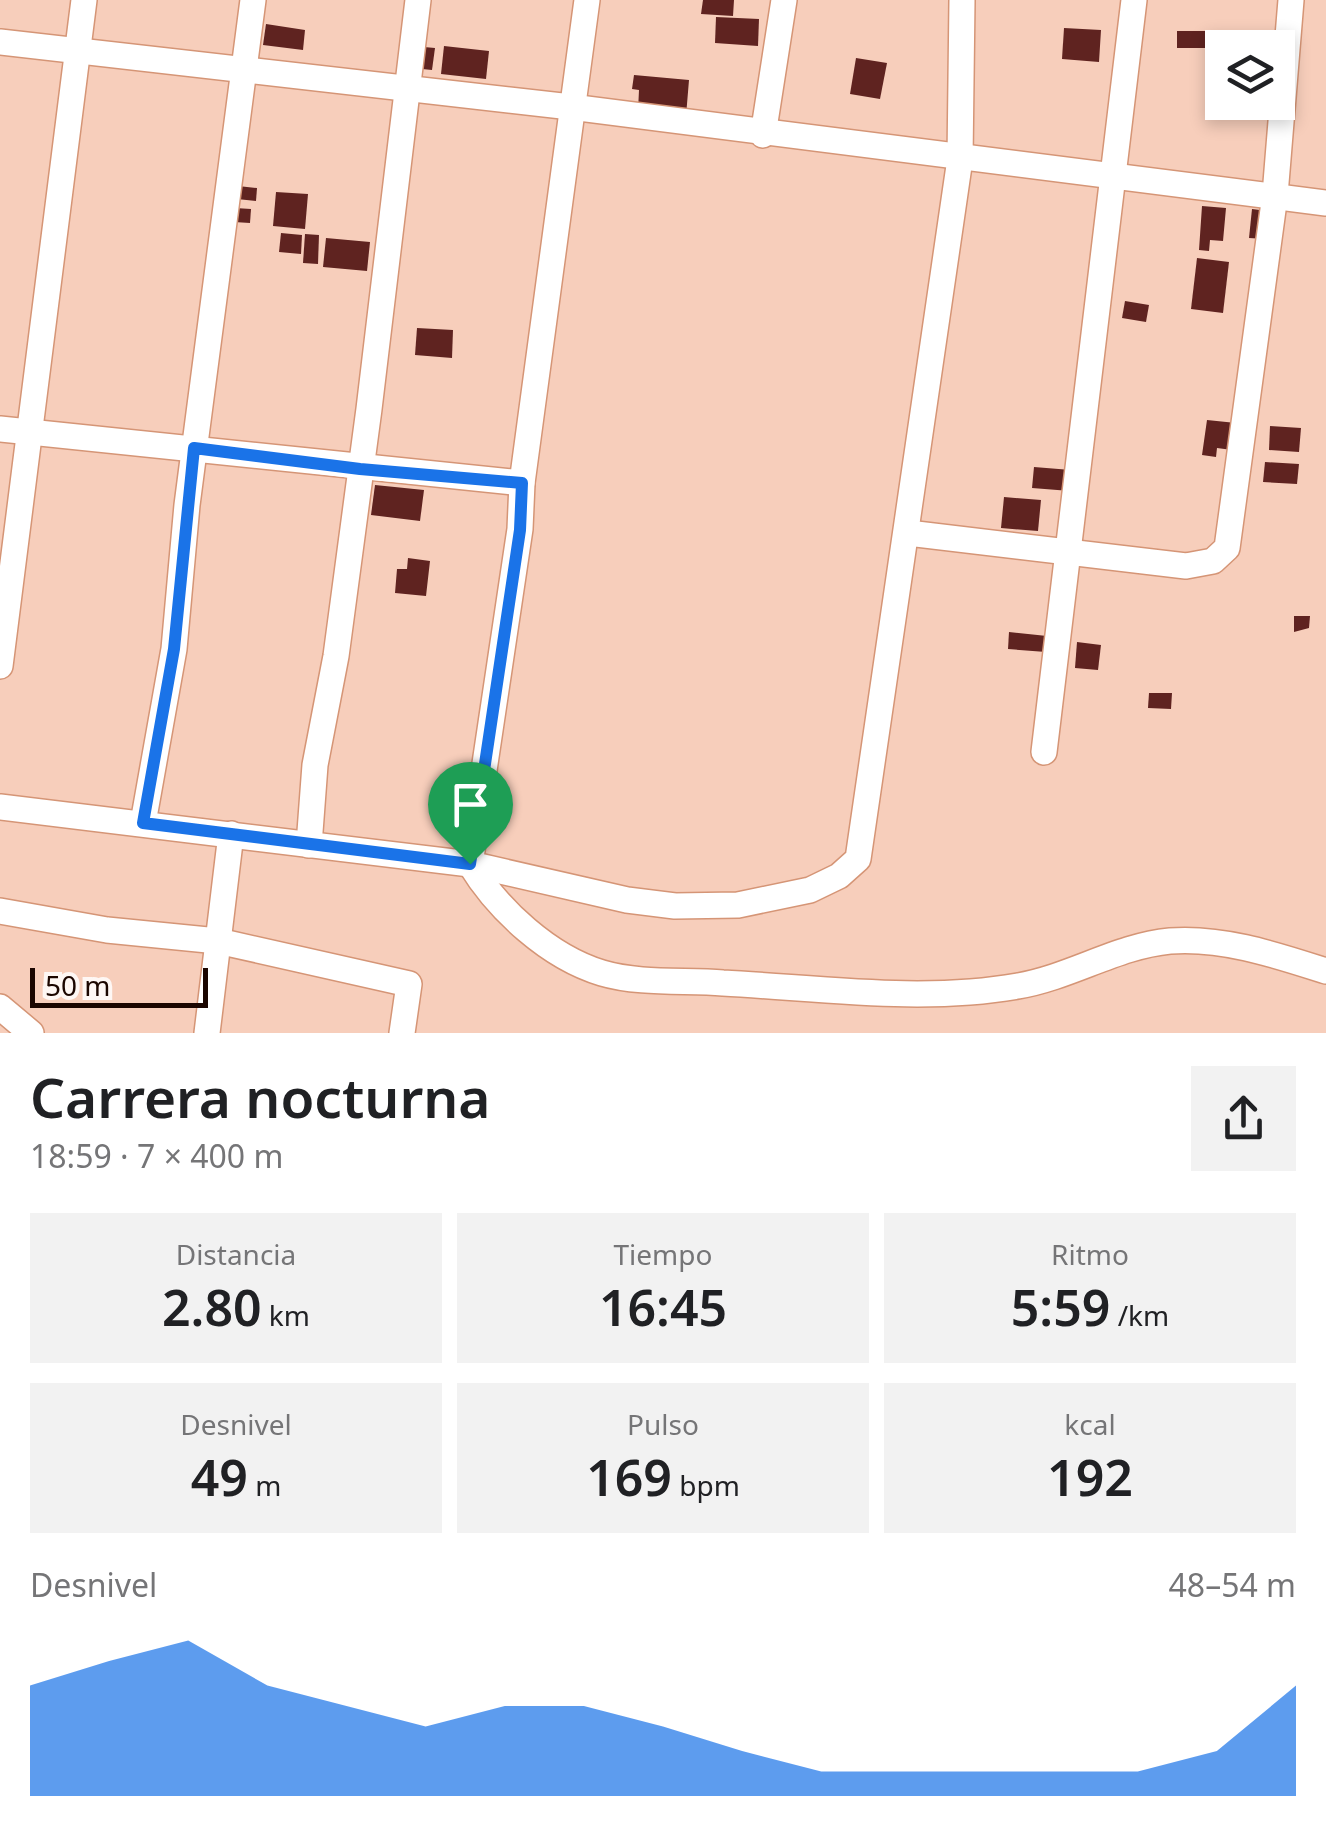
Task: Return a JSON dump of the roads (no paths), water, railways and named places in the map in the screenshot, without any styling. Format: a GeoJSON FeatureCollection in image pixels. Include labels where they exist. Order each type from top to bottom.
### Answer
{"type":"FeatureCollection","features":[{"type":"Feature","properties":{"kind":"street"},"geometry":{"type":"LineString","coordinates":[[0,666],[84,0]]}},
{"type":"Feature","properties":{"kind":"street"},"geometry":{"type":"LineString","coordinates":[[143,823],[174,649],[194,448],[254,0]]}},
{"type":"Feature","properties":{"kind":"street"},"geometry":{"type":"LineString","coordinates":[[309,845],[315,765],[336,656],[418,0]]}},
{"type":"Feature","properties":{"kind":"street"},"geometry":{"type":"LineString","coordinates":[[588,0],[522,483],[520,530],[470,864],[487,892],[533,932],[590,967],[629,977],[877,992],[1014,987],[1062,977],[1132,948],[1172,941],[1247,948],[1326,970]]}},
{"type":"Feature","properties":{"kind":"street"},"geometry":{"type":"LineString","coordinates":[[762,134],[784,0]]}},
{"type":"Feature","properties":{"kind":"street"},"geometry":{"type":"LineString","coordinates":[[0,807],[470,864],[627,900],[675,906],[738,905],[810,890],[838,876],[858,859],[908,533],[960,158],[962,0]]}},
{"type":"Feature","properties":{"kind":"street"},"geometry":{"type":"LineString","coordinates":[[1044,752],[1134,0]]}},
{"type":"Feature","properties":{"kind":"street"},"geometry":{"type":"LineString","coordinates":[[908,533],[1186,566],[1213,561],[1226,548],[1275,196],[1291,0]]}},
{"type":"Feature","properties":{"kind":"street"},"geometry":{"type":"LineString","coordinates":[[0,42],[571,107],[1326,203]]}},
{"type":"Feature","properties":{"kind":"street"},"geometry":{"type":"LineString","coordinates":[[0,429],[522,483]]}},
{"type":"Feature","properties":{"kind":"street"},"geometry":{"type":"LineString","coordinates":[[206,1033],[230,834]]}},
{"type":"Feature","properties":{"kind":"street"},"geometry":{"type":"LineString","coordinates":[[0,910],[107,930],[218,941],[408,984],[402,1033]]}},
{"type":"Feature","properties":{"kind":"street"},"geometry":{"type":"LineString","coordinates":[[0,1007],[31,1033]]}}]}
